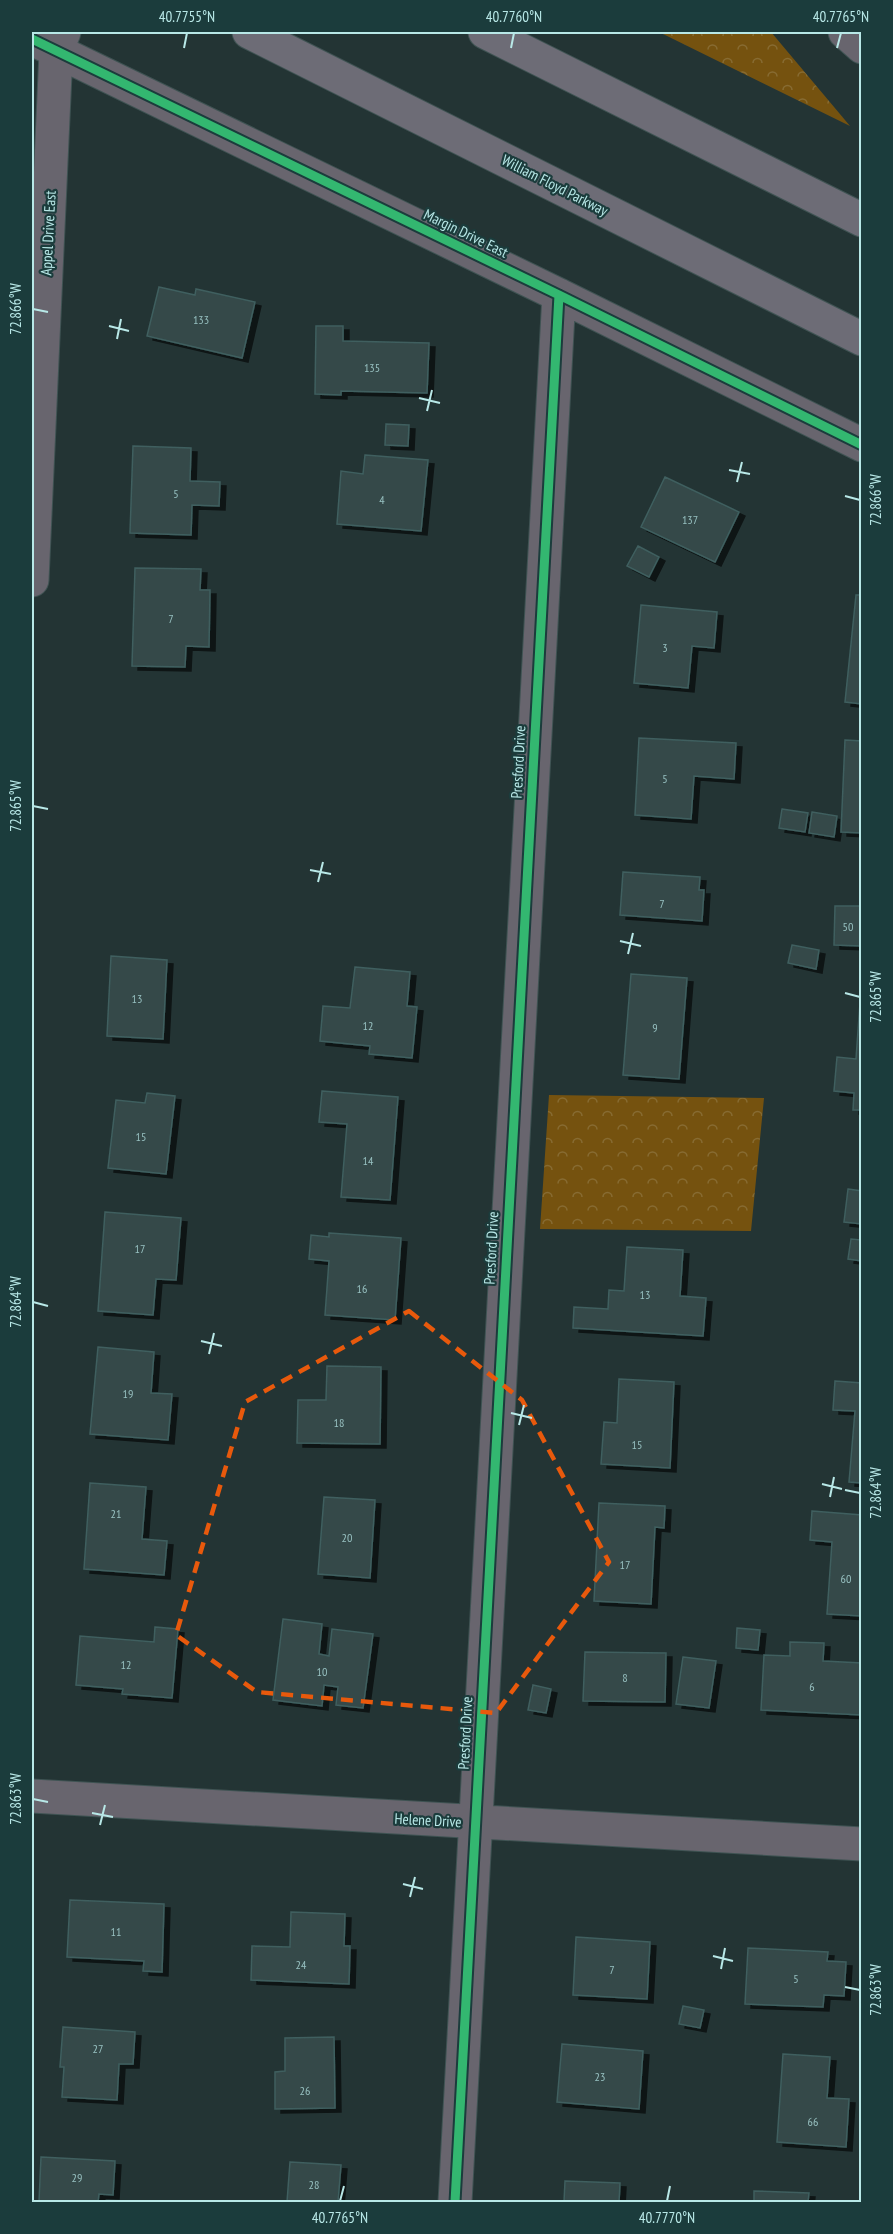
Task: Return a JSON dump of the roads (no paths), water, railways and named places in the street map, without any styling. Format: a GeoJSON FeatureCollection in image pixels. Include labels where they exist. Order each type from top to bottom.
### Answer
{"type":"FeatureCollection","features":[{"type":"Feature","properties":{"kind":"highway","name":"William Floyd Parkway"},"geometry":{"type":"LineString","coordinates":[[249,32],[861,339]]}},
{"type":"Feature","properties":{"kind":"highway"},"geometry":{"type":"LineString","coordinates":[[485,32],[861,220]]}},
{"type":"Feature","properties":{"kind":"street"},"geometry":{"type":"LineString","coordinates":[[845,32],[861,47]]}},
{"type":"Feature","properties":{"kind":"street","name":"Margin Drive East"},"geometry":{"type":"LineString","coordinates":[[51,41],[861,444]]}},
{"type":"Feature","properties":{"kind":"street","name":"Appel Drive East"},"geometry":{"type":"LineString","coordinates":[[32,580],[51,41]]}},
{"type":"Feature","properties":{"kind":"street","name":"Presford Drive"},"geometry":{"type":"LineString","coordinates":[[455,2202],[559,295]]}},
{"type":"Feature","properties":{"kind":"street","name":"Helene Drive"},"geometry":{"type":"LineString","coordinates":[[32,1796],[861,1844]]}}]}
